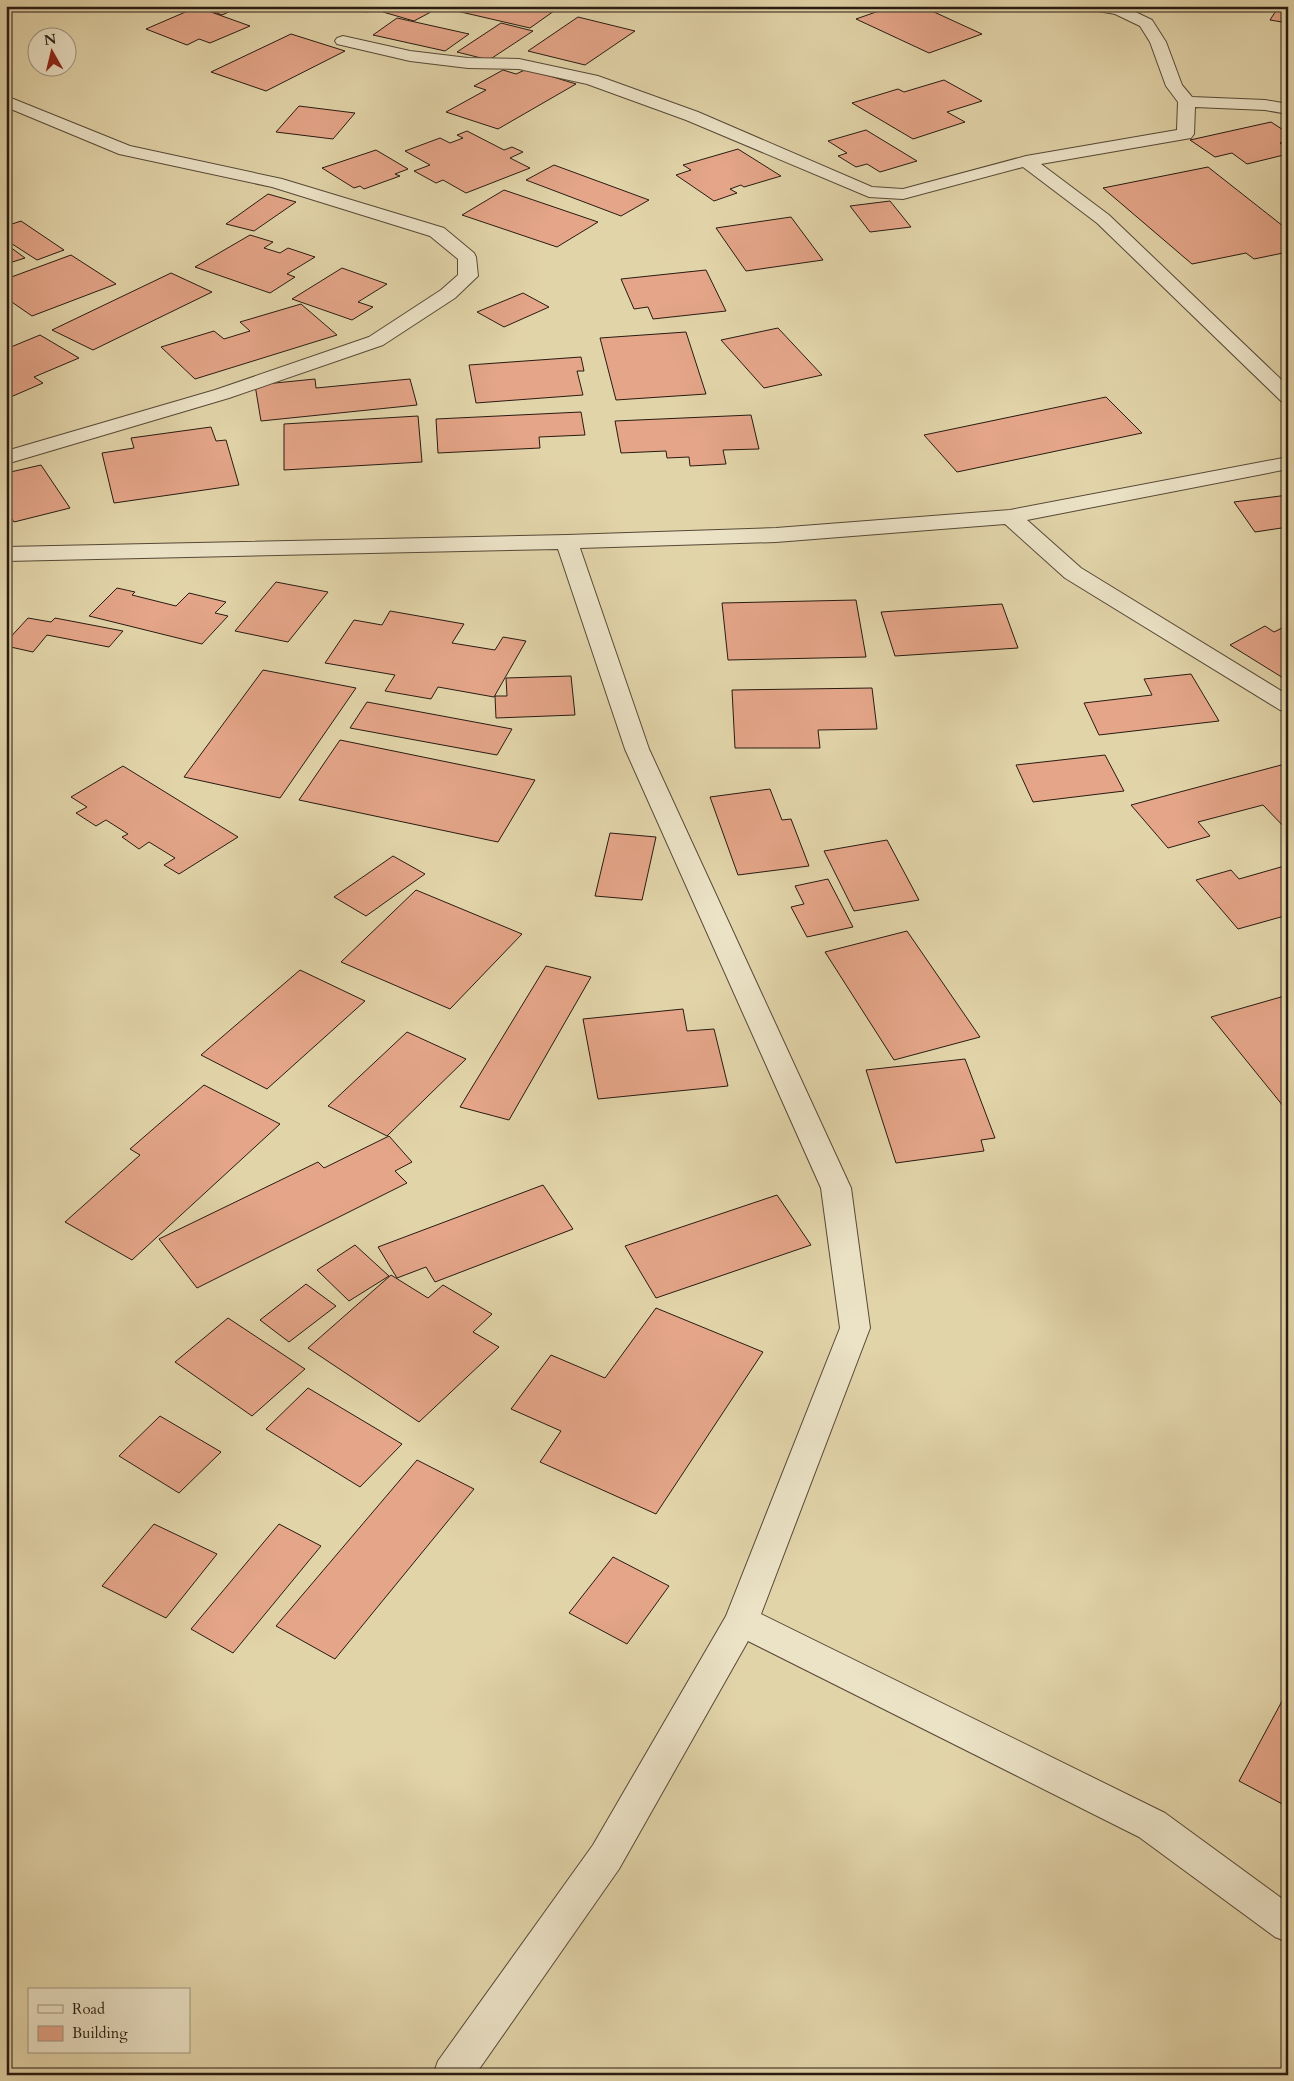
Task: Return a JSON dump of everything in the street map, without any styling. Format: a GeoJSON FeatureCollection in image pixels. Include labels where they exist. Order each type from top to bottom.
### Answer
{"type":"FeatureCollection","features":[{"type":"Feature","properties":{"kind":"street"},"geometry":{"type":"LineString","coordinates":[[343,41],[410,56],[468,63],[519,64],[592,80],[692,116],[805,162],[869,192],[902,194],[1026,162],[1184,134],[1187,102],[1174,86],[1158,42],[1146,23],[1120,10],[1093,6]]}},
{"type":"Feature","properties":{"kind":"street"},"geometry":{"type":"LineString","coordinates":[[6,102],[125,150],[276,183],[437,232],[467,257],[468,276],[448,294],[376,341],[222,394],[6,458]]}},
{"type":"Feature","properties":{"kind":"street"},"geometry":{"type":"LineString","coordinates":[[1187,102],[1264,105],[1288,109]]}},
{"type":"Feature","properties":{"kind":"street"},"geometry":{"type":"LineString","coordinates":[[1026,162],[1103,219],[1288,397]]}},
{"type":"Feature","properties":{"kind":"street"},"geometry":{"type":"LineString","coordinates":[[6,554],[567,542],[776,534],[1010,517],[1288,463]]}},
{"type":"Feature","properties":{"kind":"street"},"geometry":{"type":"LineString","coordinates":[[1010,517],[1073,573],[1288,705]]}},
{"type":"Feature","properties":{"kind":"street"},"geometry":{"type":"LineString","coordinates":[[452,2075],[606,1857],[741,1621],[855,1328],[836,1188],[637,749],[567,542]]}},
{"type":"Feature","properties":{"kind":"street"},"geometry":{"type":"LineString","coordinates":[[741,1621],[1152,1825],[1288,1925]]}},
{"type":"Feature","properties":{"kind":"building"},"geometry":{"type":"Polygon","coordinates":[[[198,6],[242,6],[222,15],[198,6]]]}},
{"type":"Feature","properties":{"kind":"building"},"geometry":{"type":"Polygon","coordinates":[[[349,6],[380,6],[366,12],[349,6]]]}},
{"type":"Feature","properties":{"kind":"building"},"geometry":{"type":"Polygon","coordinates":[[[395,6],[442,6],[414,21],[383,12],[395,6]]]}},
{"type":"Feature","properties":{"kind":"building"},"geometry":{"type":"Polygon","coordinates":[[[451,6],[532,6],[554,11],[530,28],[448,9],[451,6]]]}},
{"type":"Feature","properties":{"kind":"building"},"geometry":{"type":"Polygon","coordinates":[[[893,6],[921,6],[982,34],[929,53],[856,19],[893,6]]]}},
{"type":"Feature","properties":{"kind":"building"},"geometry":{"type":"Polygon","coordinates":[[[1279,6],[1288,6],[1288,23],[1270,20],[1279,6]]]}},
{"type":"Feature","properties":{"kind":"building"},"geometry":{"type":"Polygon","coordinates":[[[197,7],[250,26],[210,43],[199,39],[187,45],[146,29],[197,7]]]}},
{"type":"Feature","properties":{"kind":"building"},"geometry":{"type":"Polygon","coordinates":[[[578,17],[635,31],[585,65],[528,51],[578,17]]]}},
{"type":"Feature","properties":{"kind":"building"},"geometry":{"type":"Polygon","coordinates":[[[397,18],[469,34],[445,51],[373,35],[397,18]]]}},
{"type":"Feature","properties":{"kind":"building"},"geometry":{"type":"Polygon","coordinates":[[[501,23],[533,31],[489,60],[457,52],[501,23]]]}},
{"type":"Feature","properties":{"kind":"building"},"geometry":{"type":"Polygon","coordinates":[[[291,34],[345,51],[266,91],[211,72],[291,34]]]}},
{"type":"Feature","properties":{"kind":"building"},"geometry":{"type":"Polygon","coordinates":[[[527,69],[576,84],[498,129],[446,112],[486,90],[474,86],[503,70],[516,74],[527,69]]]}},
{"type":"Feature","properties":{"kind":"building"},"geometry":{"type":"Polygon","coordinates":[[[944,80],[982,101],[947,112],[965,122],[913,139],[852,103],[898,89],[904,92],[944,80]]]}},
{"type":"Feature","properties":{"kind":"building"},"geometry":{"type":"Polygon","coordinates":[[[299,106],[355,113],[333,139],[276,132],[299,106]]]}},
{"type":"Feature","properties":{"kind":"building"},"geometry":{"type":"Polygon","coordinates":[[[1271,122],[1288,133],[1288,141],[1280,143],[1288,148],[1288,154],[1247,164],[1232,153],[1215,157],[1190,140],[1271,122]]]}},
{"type":"Feature","properties":{"kind":"building"},"geometry":{"type":"Polygon","coordinates":[[[866,130],[917,161],[880,172],[867,164],[856,167],[838,156],[847,153],[828,141],[866,130]]]}},
{"type":"Feature","properties":{"kind":"building"},"geometry":{"type":"Polygon","coordinates":[[[467,131],[504,150],[512,147],[523,152],[510,158],[530,168],[466,193],[443,180],[436,183],[414,171],[430,165],[405,151],[440,138],[450,143],[463,138],[457,135],[467,131]]]}},
{"type":"Feature","properties":{"kind":"building"},"geometry":{"type":"Polygon","coordinates":[[[738,149],[781,176],[744,187],[741,185],[730,189],[737,193],[714,201],[676,175],[691,170],[683,165],[738,149]]]}},
{"type":"Feature","properties":{"kind":"building"},"geometry":{"type":"Polygon","coordinates":[[[376,150],[408,169],[395,174],[400,176],[364,189],[360,186],[354,188],[322,168],[376,150]]]}},
{"type":"Feature","properties":{"kind":"building"},"geometry":{"type":"Polygon","coordinates":[[[554,165],[649,200],[621,216],[526,180],[554,165]]]}},
{"type":"Feature","properties":{"kind":"building"},"geometry":{"type":"Polygon","coordinates":[[[1208,167],[1288,230],[1288,244],[1283,245],[1288,249],[1288,252],[1254,259],[1246,253],[1192,264],[1103,188],[1208,167]]]}},
{"type":"Feature","properties":{"kind":"building"},"geometry":{"type":"Polygon","coordinates":[[[504,190],[598,222],[557,247],[462,215],[504,190]]]}},
{"type":"Feature","properties":{"kind":"building"},"geometry":{"type":"Polygon","coordinates":[[[268,194],[296,202],[254,231],[226,224],[268,194]]]}},
{"type":"Feature","properties":{"kind":"building"},"geometry":{"type":"Polygon","coordinates":[[[890,201],[911,227],[870,232],[850,206],[890,201]]]}},
{"type":"Feature","properties":{"kind":"building"},"geometry":{"type":"Polygon","coordinates":[[[791,217],[823,260],[746,271],[716,228],[791,217]]]}},
{"type":"Feature","properties":{"kind":"building"},"geometry":{"type":"Polygon","coordinates":[[[21,221],[64,250],[37,260],[6,240],[6,226],[21,221]]]}},
{"type":"Feature","properties":{"kind":"building"},"geometry":{"type":"Polygon","coordinates":[[[250,235],[273,242],[264,248],[280,253],[288,248],[315,257],[287,274],[295,277],[270,293],[195,267],[250,235]]]}},
{"type":"Feature","properties":{"kind":"building"},"geometry":{"type":"Polygon","coordinates":[[[6,244],[25,258],[6,264],[6,244]]]}},
{"type":"Feature","properties":{"kind":"building"},"geometry":{"type":"Polygon","coordinates":[[[71,255],[116,284],[32,316],[6,298],[6,279],[71,255]]]}},
{"type":"Feature","properties":{"kind":"building"},"geometry":{"type":"Polygon","coordinates":[[[342,268],[387,284],[358,302],[373,307],[352,320],[292,299],[342,268]]]}},
{"type":"Feature","properties":{"kind":"building"},"geometry":{"type":"Polygon","coordinates":[[[706,270],[726,311],[653,319],[648,307],[634,309],[621,279],[706,270]]]}},
{"type":"Feature","properties":{"kind":"building"},"geometry":{"type":"Polygon","coordinates":[[[171,273],[212,292],[93,350],[52,330],[171,273]]]}},
{"type":"Feature","properties":{"kind":"building"},"geometry":{"type":"Polygon","coordinates":[[[523,293],[549,307],[504,327],[477,312],[523,293]]]}},
{"type":"Feature","properties":{"kind":"building"},"geometry":{"type":"Polygon","coordinates":[[[301,304],[337,335],[195,379],[161,347],[214,331],[224,339],[250,331],[240,322],[301,304]]]}},
{"type":"Feature","properties":{"kind":"building"},"geometry":{"type":"Polygon","coordinates":[[[778,328],[822,375],[764,388],[721,340],[778,328]]]}},
{"type":"Feature","properties":{"kind":"building"},"geometry":{"type":"Polygon","coordinates":[[[686,332],[706,394],[616,400],[600,338],[686,332]]]}},
{"type":"Feature","properties":{"kind":"building"},"geometry":{"type":"Polygon","coordinates":[[[40,335],[79,358],[34,377],[43,383],[6,399],[6,349],[40,335]]]}},
{"type":"Feature","properties":{"kind":"building"},"geometry":{"type":"Polygon","coordinates":[[[581,357],[584,371],[577,371],[583,395],[476,403],[469,365],[581,357]]]}},
{"type":"Feature","properties":{"kind":"building"},"geometry":{"type":"Polygon","coordinates":[[[315,379],[316,388],[410,379],[417,405],[261,421],[255,385],[315,379]]]}},
{"type":"Feature","properties":{"kind":"building"},"geometry":{"type":"Polygon","coordinates":[[[1106,397],[1142,433],[957,472],[924,435],[1106,397]]]}},
{"type":"Feature","properties":{"kind":"building"},"geometry":{"type":"Polygon","coordinates":[[[581,412],[585,435],[539,437],[540,448],[438,453],[436,419],[581,412]]]}},
{"type":"Feature","properties":{"kind":"building"},"geometry":{"type":"Polygon","coordinates":[[[751,415],[759,449],[723,450],[726,464],[690,466],[689,457],[667,458],[666,451],[621,453],[615,421],[751,415]]]}},
{"type":"Feature","properties":{"kind":"building"},"geometry":{"type":"Polygon","coordinates":[[[418,416],[422,462],[284,470],[284,424],[418,416]]]}},
{"type":"Feature","properties":{"kind":"building"},"geometry":{"type":"Polygon","coordinates":[[[211,427],[216,441],[226,440],[239,485],[114,503],[102,453],[134,448],[131,438],[211,427]]]}},
{"type":"Feature","properties":{"kind":"building"},"geometry":{"type":"Polygon","coordinates":[[[41,465],[70,508],[14,522],[6,510],[6,473],[41,465]]]}},
{"type":"Feature","properties":{"kind":"building"},"geometry":{"type":"Polygon","coordinates":[[[1288,495],[1288,527],[1255,532],[1234,502],[1288,495]]]}},
{"type":"Feature","properties":{"kind":"building"},"geometry":{"type":"Polygon","coordinates":[[[276,582],[328,592],[288,642],[235,631],[276,582]]]}},
{"type":"Feature","properties":{"kind":"building"},"geometry":{"type":"Polygon","coordinates":[[[117,588],[135,592],[132,595],[176,606],[189,593],[226,602],[215,613],[228,616],[202,644],[89,616],[117,588]]]}},
{"type":"Feature","properties":{"kind":"building"},"geometry":{"type":"Polygon","coordinates":[[[856,600],[866,657],[728,660],[722,603],[856,600]]]}},
{"type":"Feature","properties":{"kind":"building"},"geometry":{"type":"Polygon","coordinates":[[[1002,604],[1018,648],[895,656],[881,612],[1002,604]]]}},
{"type":"Feature","properties":{"kind":"building"},"geometry":{"type":"Polygon","coordinates":[[[390,611],[464,624],[452,643],[495,650],[503,637],[526,641],[494,697],[438,687],[431,699],[385,691],[395,675],[325,663],[354,620],[382,625],[390,611]]]}},
{"type":"Feature","properties":{"kind":"building"},"geometry":{"type":"Polygon","coordinates":[[[28,618],[51,622],[55,618],[123,631],[109,647],[47,635],[33,652],[6,646],[6,642],[28,618]]]}},
{"type":"Feature","properties":{"kind":"building"},"geometry":{"type":"Polygon","coordinates":[[[1288,625],[1288,681],[1230,645],[1265,626],[1274,632],[1288,625]]]}},
{"type":"Feature","properties":{"kind":"building"},"geometry":{"type":"Polygon","coordinates":[[[263,670],[356,688],[280,798],[184,777],[263,670]]]}},
{"type":"Feature","properties":{"kind":"building"},"geometry":{"type":"Polygon","coordinates":[[[1191,674],[1219,721],[1099,735],[1084,703],[1152,695],[1144,679],[1191,674]]]}},
{"type":"Feature","properties":{"kind":"building"},"geometry":{"type":"Polygon","coordinates":[[[571,676],[575,715],[496,718],[495,696],[507,696],[506,678],[571,676]]]}},
{"type":"Feature","properties":{"kind":"building"},"geometry":{"type":"Polygon","coordinates":[[[872,688],[877,729],[818,730],[820,748],[735,748],[732,690],[872,688]]]}},
{"type":"Feature","properties":{"kind":"building"},"geometry":{"type":"Polygon","coordinates":[[[367,702],[512,729],[497,755],[350,728],[367,702]]]}},
{"type":"Feature","properties":{"kind":"building"},"geometry":{"type":"Polygon","coordinates":[[[340,740],[535,780],[498,842],[299,800],[340,740]]]}},
{"type":"Feature","properties":{"kind":"building"},"geometry":{"type":"Polygon","coordinates":[[[1105,755],[1124,791],[1033,802],[1016,765],[1105,755]]]}},
{"type":"Feature","properties":{"kind":"building"},"geometry":{"type":"Polygon","coordinates":[[[1285,764],[1288,767],[1288,831],[1263,805],[1198,822],[1210,836],[1168,848],[1131,805],[1285,764]]]}},
{"type":"Feature","properties":{"kind":"building"},"geometry":{"type":"Polygon","coordinates":[[[123,766],[238,837],[179,874],[164,865],[175,858],[149,842],[139,849],[122,837],[128,834],[106,820],[96,826],[76,813],[87,807],[71,797],[123,766]]]}},
{"type":"Feature","properties":{"kind":"building"},"geometry":{"type":"Polygon","coordinates":[[[770,789],[782,820],[791,819],[809,866],[738,875],[710,797],[770,789]]]}},
{"type":"Feature","properties":{"kind":"building"},"geometry":{"type":"Polygon","coordinates":[[[610,833],[656,837],[642,900],[595,896],[610,833]]]}},
{"type":"Feature","properties":{"kind":"building"},"geometry":{"type":"Polygon","coordinates":[[[887,840],[919,900],[854,911],[824,851],[887,840]]]}},
{"type":"Feature","properties":{"kind":"building"},"geometry":{"type":"Polygon","coordinates":[[[393,856],[425,874],[366,916],[334,897],[393,856]]]}},
{"type":"Feature","properties":{"kind":"building"},"geometry":{"type":"Polygon","coordinates":[[[1288,865],[1288,915],[1238,929],[1196,880],[1231,870],[1239,879],[1288,865]]]}},
{"type":"Feature","properties":{"kind":"building"},"geometry":{"type":"Polygon","coordinates":[[[828,879],[853,927],[807,937],[791,907],[804,904],[795,886],[828,879]]]}},
{"type":"Feature","properties":{"kind":"building"},"geometry":{"type":"Polygon","coordinates":[[[416,890],[522,934],[450,1009],[341,962],[416,890]]]}},
{"type":"Feature","properties":{"kind":"building"},"geometry":{"type":"Polygon","coordinates":[[[907,931],[980,1037],[894,1060],[825,952],[907,931]]]}},
{"type":"Feature","properties":{"kind":"building"},"geometry":{"type":"Polygon","coordinates":[[[546,966],[591,977],[509,1120],[460,1107],[546,966]]]}},
{"type":"Feature","properties":{"kind":"building"},"geometry":{"type":"Polygon","coordinates":[[[300,970],[365,1001],[267,1089],[201,1055],[300,970]]]}},
{"type":"Feature","properties":{"kind":"building"},"geometry":{"type":"Polygon","coordinates":[[[1288,995],[1288,1112],[1211,1017],[1288,995]]]}},
{"type":"Feature","properties":{"kind":"building"},"geometry":{"type":"Polygon","coordinates":[[[683,1009],[687,1031],[714,1029],[728,1086],[598,1099],[583,1019],[683,1009]]]}},
{"type":"Feature","properties":{"kind":"building"},"geometry":{"type":"Polygon","coordinates":[[[407,1032],[466,1059],[387,1136],[328,1106],[407,1032]]]}},
{"type":"Feature","properties":{"kind":"building"},"geometry":{"type":"Polygon","coordinates":[[[965,1059],[995,1138],[981,1140],[984,1151],[896,1163],[866,1070],[965,1059]]]}},
{"type":"Feature","properties":{"kind":"building"},"geometry":{"type":"Polygon","coordinates":[[[204,1085],[280,1124],[132,1260],[65,1222],[140,1155],[130,1149],[204,1085]]]}},
{"type":"Feature","properties":{"kind":"building"},"geometry":{"type":"Polygon","coordinates":[[[389,1136],[412,1162],[395,1171],[407,1183],[197,1288],[159,1239],[318,1162],[324,1168],[389,1136]]]}},
{"type":"Feature","properties":{"kind":"building"},"geometry":{"type":"Polygon","coordinates":[[[543,1185],[573,1229],[435,1282],[426,1267],[397,1278],[378,1247],[543,1185]]]}},
{"type":"Feature","properties":{"kind":"building"},"geometry":{"type":"Polygon","coordinates":[[[777,1195],[811,1245],[656,1298],[625,1246],[777,1195]]]}},
{"type":"Feature","properties":{"kind":"building"},"geometry":{"type":"Polygon","coordinates":[[[355,1245],[389,1276],[349,1301],[317,1270],[355,1245]]]}},
{"type":"Feature","properties":{"kind":"building"},"geometry":{"type":"Polygon","coordinates":[[[391,1275],[428,1298],[443,1285],[492,1314],[473,1332],[499,1347],[419,1422],[308,1348],[391,1275]]]}},
{"type":"Feature","properties":{"kind":"building"},"geometry":{"type":"Polygon","coordinates":[[[306,1284],[336,1306],[289,1342],[260,1320],[306,1284]]]}},
{"type":"Feature","properties":{"kind":"building"},"geometry":{"type":"Polygon","coordinates":[[[656,1308],[763,1352],[656,1514],[540,1462],[561,1431],[511,1409],[551,1355],[605,1378],[656,1308]]]}},
{"type":"Feature","properties":{"kind":"building"},"geometry":{"type":"Polygon","coordinates":[[[228,1318],[305,1369],[252,1416],[175,1362],[228,1318]]]}},
{"type":"Feature","properties":{"kind":"building"},"geometry":{"type":"Polygon","coordinates":[[[308,1388],[402,1444],[360,1487],[266,1429],[308,1388]]]}},
{"type":"Feature","properties":{"kind":"building"},"geometry":{"type":"Polygon","coordinates":[[[160,1416],[221,1452],[179,1493],[119,1456],[160,1416]]]}},
{"type":"Feature","properties":{"kind":"building"},"geometry":{"type":"Polygon","coordinates":[[[417,1460],[474,1489],[335,1659],[276,1626],[417,1460]]]}},
{"type":"Feature","properties":{"kind":"building"},"geometry":{"type":"Polygon","coordinates":[[[154,1524],[217,1554],[166,1618],[102,1586],[154,1524]]]}},
{"type":"Feature","properties":{"kind":"building"},"geometry":{"type":"Polygon","coordinates":[[[279,1524],[321,1546],[233,1653],[191,1629],[279,1524]]]}},
{"type":"Feature","properties":{"kind":"building"},"geometry":{"type":"Polygon","coordinates":[[[613,1557],[669,1586],[627,1644],[569,1613],[613,1557]]]}},
{"type":"Feature","properties":{"kind":"building"},"geometry":{"type":"Polygon","coordinates":[[[1288,1690],[1288,1807],[1239,1781],[1288,1690]]]}}]}
